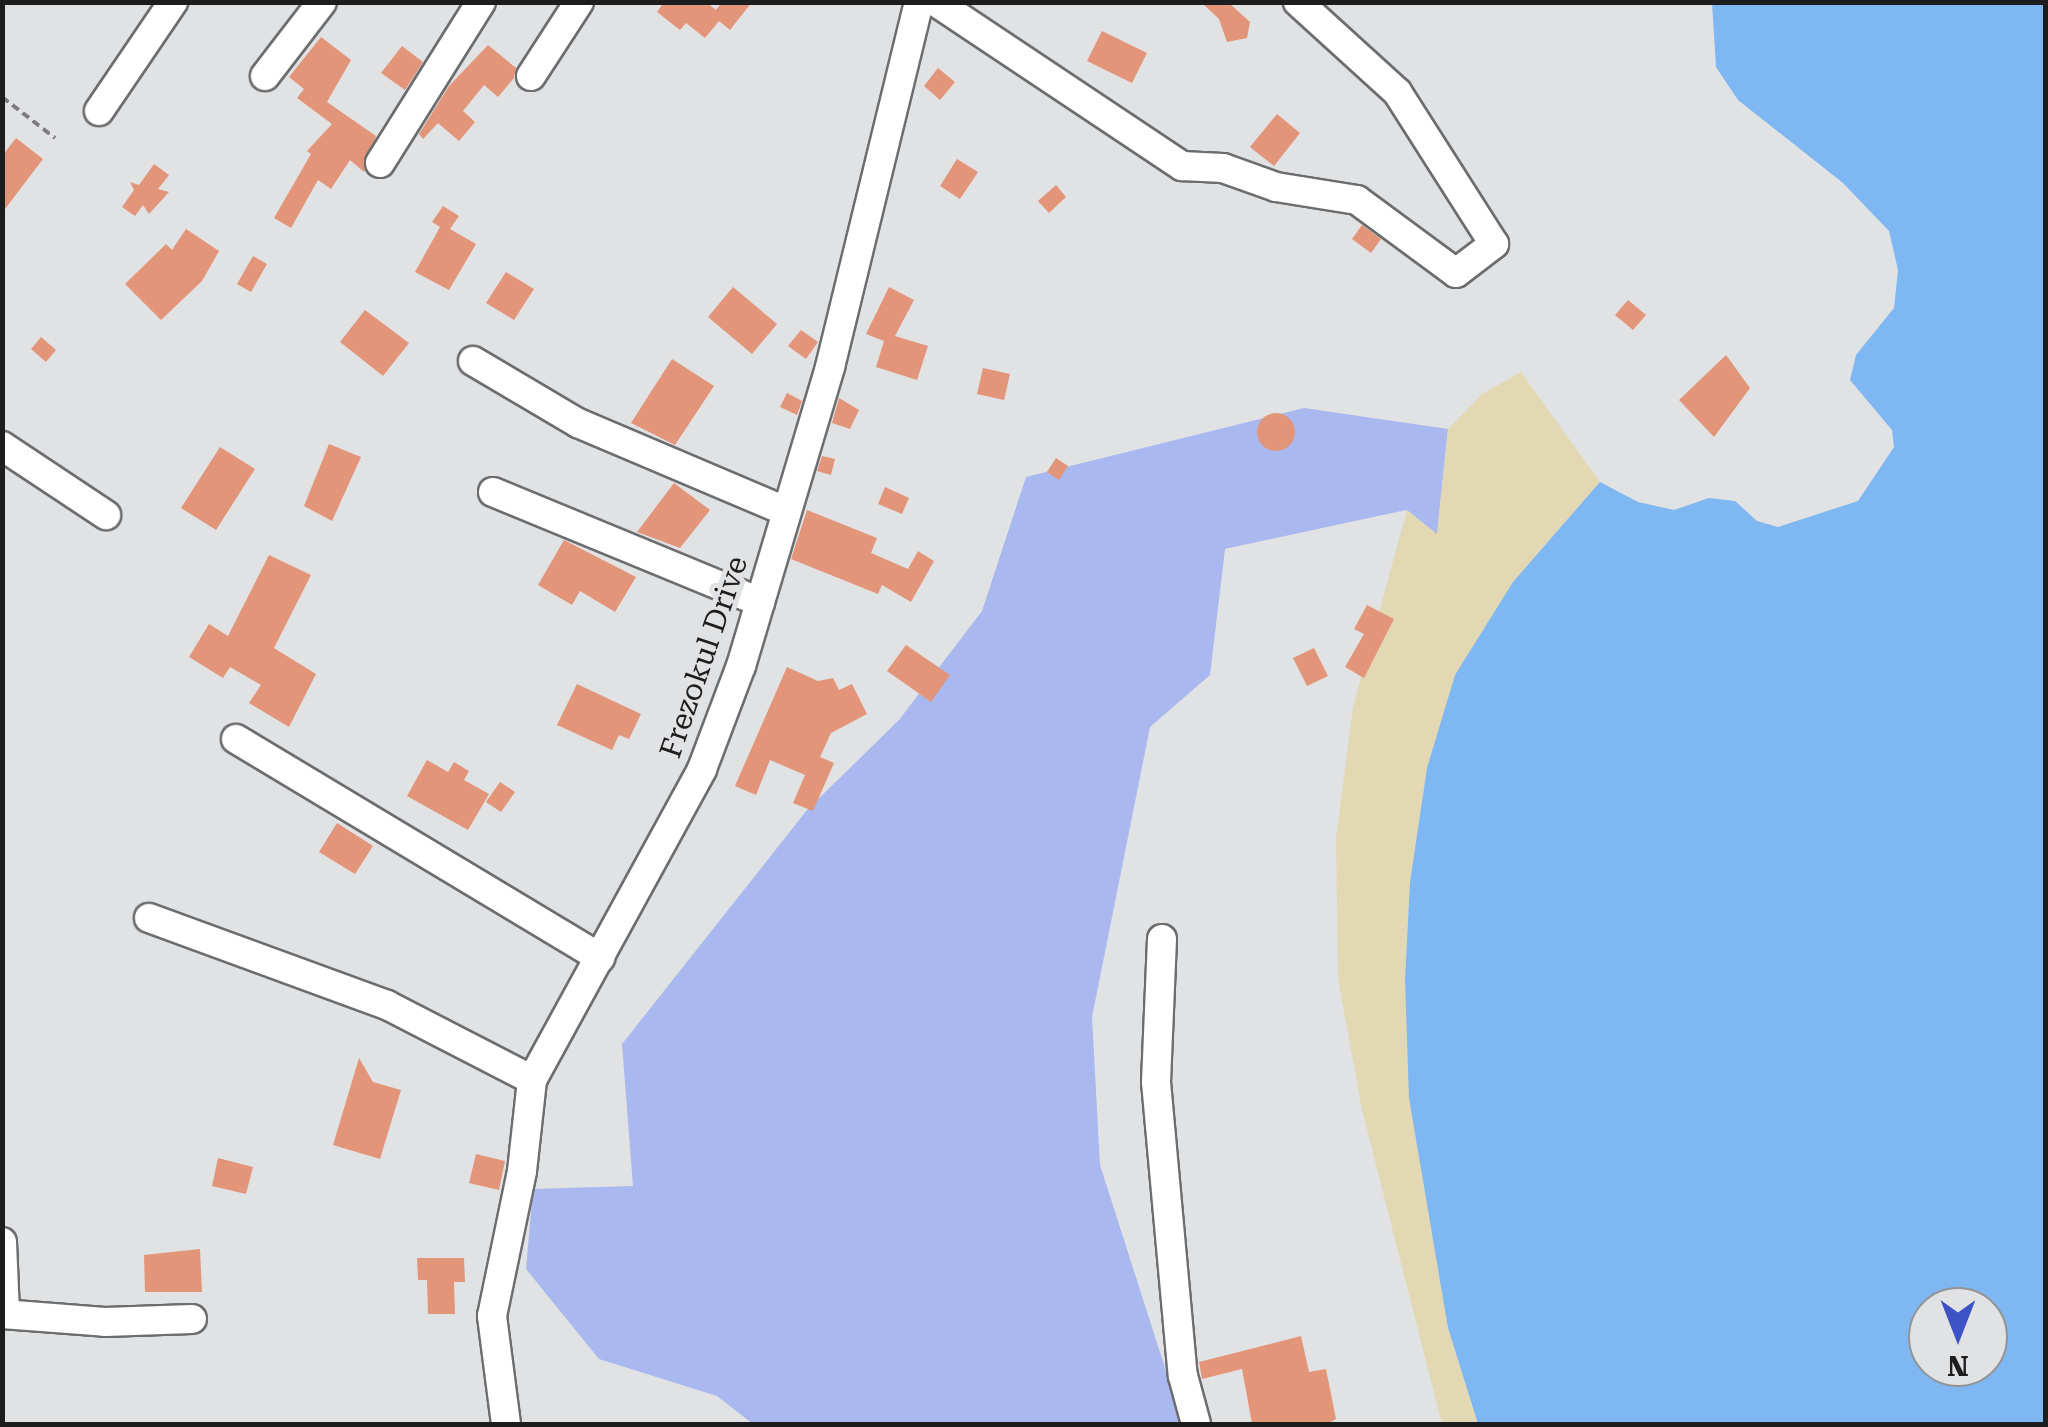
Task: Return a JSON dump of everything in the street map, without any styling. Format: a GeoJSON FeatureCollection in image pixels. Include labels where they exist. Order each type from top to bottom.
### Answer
{"type":"FeatureCollection","features":[{"type":"Feature","properties":{"kind":"street"},"geometry":{"type":"LineString","coordinates":[[99,112],[173,2]]}},
{"type":"Feature","properties":{"kind":"street"},"geometry":{"type":"LineString","coordinates":[[265,76],[322,2]]}},
{"type":"Feature","properties":{"kind":"street"},"geometry":{"type":"LineString","coordinates":[[380,164],[481,2]]}},
{"type":"Feature","properties":{"kind":"street"},"geometry":{"type":"LineString","coordinates":[[530,76],[580,2]]}},
{"type":"Feature","properties":{"kind":"street","name":"Frezokul Drive"},"geometry":{"type":"LineString","coordinates":[[506,1424],[492,1316],[522,1171],[532,1080],[702,769],[760,602],[830,367],[919,2]]}},
{"type":"Feature","properties":{"kind":"street"},"geometry":{"type":"LineString","coordinates":[[936,2],[1182,166],[1223,168],[1276,187],[1356,200],[1456,272],[1494,244],[1397,92],[1298,2]]}},
{"type":"Feature","properties":{"kind":"street"},"geometry":{"type":"LineString","coordinates":[[474,361],[578,423],[785,511]]}},
{"type":"Feature","properties":{"kind":"street"},"geometry":{"type":"LineString","coordinates":[[2,446],[106,515]]}},
{"type":"Feature","properties":{"kind":"street"},"geometry":{"type":"LineString","coordinates":[[492,492],[760,602]]}},
{"type":"Feature","properties":{"kind":"street"},"geometry":{"type":"LineString","coordinates":[[236,738],[600,958]]}},
{"type":"Feature","properties":{"kind":"street"},"geometry":{"type":"LineString","coordinates":[[149,918],[387,1005],[532,1080]]}},
{"type":"Feature","properties":{"kind":"street"},"geometry":{"type":"LineString","coordinates":[[1162,939],[1156,1082],[1183,1376],[1196,1424]]}},
{"type":"Feature","properties":{"kind":"street"},"geometry":{"type":"LineString","coordinates":[[2,1242],[4,1314],[105,1322],[192,1319]]}},
{"type":"Feature","properties":{"kind":"path"},"geometry":{"type":"LineString","coordinates":[[2,97],[55,138]]}},
{"type":"Feature","properties":{"kind":"shaded area"},"geometry":{"type":"Polygon","coordinates":[[[1712,3],[2045,3],[2045,1424],[1478,1424],[1448,1328],[1409,1098],[1405,980],[1410,882],[1427,768],[1455,675],[1513,582],[1600,482],[1638,502],[1674,510],[1709,498],[1735,501],[1757,521],[1778,527],[1858,501],[1894,447],[1892,430],[1850,380],[1856,355],[1894,308],[1898,270],[1889,231],[1843,183],[1738,100],[1716,67],[1712,3]]]}},
{"type":"Feature","properties":{"kind":"shaded area"},"geometry":{"type":"Polygon","coordinates":[[[1304,408],[1448,429],[1437,535],[1406,510],[1225,549],[1210,675],[1150,727],[1092,1017],[1100,1165],[1183,1424],[753,1424],[717,1396],[599,1359],[526,1269],[533,1189],[633,1186],[622,1044],[807,810],[899,720],[982,611],[1026,477],[1304,408]]]}},
{"type":"Feature","properties":{"kind":"sand"},"geometry":{"type":"Polygon","coordinates":[[[1521,372],[1600,482],[1513,582],[1427,768],[1410,882],[1405,980],[1448,1328],[1478,1424],[1442,1424],[1362,1110],[1338,979],[1336,838],[1353,707],[1407,510],[1437,534],[1448,429],[1482,394],[1521,372]]]}},
{"type":"Feature","properties":{"kind":"building"},"geometry":{"type":"Polygon","coordinates":[[[664,2],[706,2],[716,10],[722,2],[752,2],[730,30],[719,21],[705,38],[686,23],[680,30],[657,12],[664,2]]]}},
{"type":"Feature","properties":{"kind":"building"},"geometry":{"type":"Polygon","coordinates":[[[1201,2],[1228,2],[1250,22],[1247,38],[1227,42],[1219,19],[1201,2]]]}},
{"type":"Feature","properties":{"kind":"building"},"geometry":{"type":"Polygon","coordinates":[[[1102,31],[1147,53],[1132,83],[1087,61],[1102,31]]]}},
{"type":"Feature","properties":{"kind":"building"},"geometry":{"type":"Polygon","coordinates":[[[321,37],[351,60],[327,102],[376,136],[364,172],[350,160],[331,189],[318,180],[291,228],[274,218],[311,154],[307,151],[332,124],[297,98],[304,89],[289,77],[321,37]]]}},
{"type":"Feature","properties":{"kind":"building"},"geometry":{"type":"Polygon","coordinates":[[[488,45],[516,68],[514,78],[498,97],[484,85],[463,111],[475,122],[459,141],[438,123],[423,139],[419,134],[449,86],[488,45]]]}},
{"type":"Feature","properties":{"kind":"building"},"geometry":{"type":"Polygon","coordinates":[[[402,46],[423,62],[405,90],[381,73],[402,46]]]}},
{"type":"Feature","properties":{"kind":"building"},"geometry":{"type":"Polygon","coordinates":[[[938,68],[955,82],[940,100],[924,86],[938,68]]]}},
{"type":"Feature","properties":{"kind":"building"},"geometry":{"type":"Polygon","coordinates":[[[1277,114],[1300,133],[1274,166],[1250,147],[1277,114]]]}},
{"type":"Feature","properties":{"kind":"building"},"geometry":{"type":"Polygon","coordinates":[[[16,138],[43,159],[2,213],[2,156],[16,138]]]}},
{"type":"Feature","properties":{"kind":"building"},"geometry":{"type":"Polygon","coordinates":[[[957,159],[978,172],[960,199],[940,186],[957,159]]]}},
{"type":"Feature","properties":{"kind":"building"},"geometry":{"type":"Polygon","coordinates":[[[154,164],[169,175],[158,189],[169,192],[149,214],[143,205],[135,216],[122,207],[134,190],[130,182],[139,185],[154,164]]]}},
{"type":"Feature","properties":{"kind":"building"},"geometry":{"type":"Polygon","coordinates":[[[1056,185],[1066,197],[1049,213],[1038,201],[1056,185]]]}},
{"type":"Feature","properties":{"kind":"building"},"geometry":{"type":"Polygon","coordinates":[[[443,206],[459,216],[450,229],[476,244],[449,290],[415,272],[440,227],[432,222],[443,206]]]}},
{"type":"Feature","properties":{"kind":"building"},"geometry":{"type":"Polygon","coordinates":[[[1362,225],[1381,239],[1371,253],[1352,239],[1362,225]]]}},
{"type":"Feature","properties":{"kind":"building"},"geometry":{"type":"Polygon","coordinates":[[[186,229],[219,251],[202,281],[161,320],[125,284],[166,244],[172,250],[186,229]]]}},
{"type":"Feature","properties":{"kind":"building"},"geometry":{"type":"Polygon","coordinates":[[[253,256],[267,264],[251,292],[237,284],[253,256]]]}},
{"type":"Feature","properties":{"kind":"building"},"geometry":{"type":"Polygon","coordinates":[[[506,272],[534,289],[514,320],[486,303],[506,272]]]}},
{"type":"Feature","properties":{"kind":"building"},"geometry":{"type":"Polygon","coordinates":[[[733,287],[777,324],[752,354],[708,317],[733,287]]]}},
{"type":"Feature","properties":{"kind":"building"},"geometry":{"type":"Polygon","coordinates":[[[889,287],[914,300],[895,336],[928,346],[917,380],[876,367],[884,341],[866,334],[889,287]]]}},
{"type":"Feature","properties":{"kind":"building"},"geometry":{"type":"Polygon","coordinates":[[[1628,300],[1646,315],[1633,330],[1615,315],[1628,300]]]}},
{"type":"Feature","properties":{"kind":"building"},"geometry":{"type":"Polygon","coordinates":[[[365,310],[409,343],[383,376],[340,342],[365,310]]]}},
{"type":"Feature","properties":{"kind":"building"},"geometry":{"type":"Polygon","coordinates":[[[801,330],[818,342],[806,359],[788,346],[801,330]]]}},
{"type":"Feature","properties":{"kind":"building"},"geometry":{"type":"Polygon","coordinates":[[[41,337],[56,350],[46,362],[31,349],[41,337]]]}},
{"type":"Feature","properties":{"kind":"building"},"geometry":{"type":"Polygon","coordinates":[[[1726,355],[1750,388],[1714,437],[1679,400],[1726,355]]]}},
{"type":"Feature","properties":{"kind":"building"},"geometry":{"type":"Polygon","coordinates":[[[672,359],[714,386],[675,445],[631,423],[672,359]]]}},
{"type":"Feature","properties":{"kind":"building"},"geometry":{"type":"Polygon","coordinates":[[[983,368],[1010,374],[1004,400],[977,394],[983,368]]]}},
{"type":"Feature","properties":{"kind":"building"},"geometry":{"type":"Polygon","coordinates":[[[787,393],[802,401],[797,415],[780,407],[787,393]]]}},
{"type":"Feature","properties":{"kind":"building"},"geometry":{"type":"Polygon","coordinates":[[[839,398],[859,410],[850,429],[832,423],[839,398]]]}},
{"type":"Feature","properties":{"kind":"building"},"geometry":{"type":"Polygon","coordinates":[[[1276,413],[1289,419],[1295,432],[1289,445],[1276,451],[1263,445],[1257,432],[1263,419],[1276,413]]]}},
{"type":"Feature","properties":{"kind":"building"},"geometry":{"type":"Polygon","coordinates":[[[329,444],[361,457],[332,521],[304,506],[329,444]]]}},
{"type":"Feature","properties":{"kind":"building"},"geometry":{"type":"Polygon","coordinates":[[[220,447],[255,469],[216,530],[181,508],[220,447]]]}},
{"type":"Feature","properties":{"kind":"building"},"geometry":{"type":"Polygon","coordinates":[[[822,456],[835,459],[831,475],[817,471],[822,456]]]}},
{"type":"Feature","properties":{"kind":"building"},"geometry":{"type":"Polygon","coordinates":[[[1056,458],[1068,466],[1059,480],[1047,472],[1056,458]]]}},
{"type":"Feature","properties":{"kind":"building"},"geometry":{"type":"Polygon","coordinates":[[[674,483],[710,510],[680,548],[637,532],[674,483]]]}},
{"type":"Feature","properties":{"kind":"building"},"geometry":{"type":"Polygon","coordinates":[[[885,487],[909,498],[902,514],[878,504],[885,487]]]}},
{"type":"Feature","properties":{"kind":"building"},"geometry":{"type":"Polygon","coordinates":[[[807,510],[877,538],[871,553],[908,569],[918,551],[934,561],[911,602],[882,585],[878,594],[791,559],[807,510]]]}},
{"type":"Feature","properties":{"kind":"building"},"geometry":{"type":"Polygon","coordinates":[[[564,540],[636,577],[615,612],[580,591],[572,605],[538,585],[564,540]]]}},
{"type":"Feature","properties":{"kind":"building"},"geometry":{"type":"Polygon","coordinates":[[[269,555],[311,575],[274,648],[316,674],[289,727],[249,703],[261,685],[230,667],[223,678],[189,657],[209,624],[228,636],[269,555]]]}},
{"type":"Feature","properties":{"kind":"building"},"geometry":{"type":"Polygon","coordinates":[[[1367,605],[1394,619],[1364,678],[1345,667],[1364,634],[1354,629],[1367,605]]]}},
{"type":"Feature","properties":{"kind":"building"},"geometry":{"type":"Polygon","coordinates":[[[906,645],[950,675],[931,702],[887,671],[906,645]]]}},
{"type":"Feature","properties":{"kind":"building"},"geometry":{"type":"Polygon","coordinates":[[[1314,648],[1328,676],[1307,686],[1293,658],[1314,648]]]}},
{"type":"Feature","properties":{"kind":"building"},"geometry":{"type":"Polygon","coordinates":[[[787,667],[818,681],[833,678],[839,690],[852,684],[867,714],[831,733],[820,757],[834,763],[813,811],[793,803],[805,775],[770,760],[756,795],[735,786],[787,667]]]}},
{"type":"Feature","properties":{"kind":"building"},"geometry":{"type":"Polygon","coordinates":[[[577,684],[641,714],[629,739],[619,735],[612,750],[557,725],[577,684]]]}},
{"type":"Feature","properties":{"kind":"building"},"geometry":{"type":"Polygon","coordinates":[[[427,760],[448,772],[454,762],[469,771],[464,780],[489,794],[468,830],[407,796],[427,760]]]}},
{"type":"Feature","properties":{"kind":"building"},"geometry":{"type":"Polygon","coordinates":[[[500,782],[515,792],[501,812],[486,802],[500,782]]]}},
{"type":"Feature","properties":{"kind":"building"},"geometry":{"type":"Polygon","coordinates":[[[337,823],[373,846],[355,874],[319,852],[337,823]]]}},
{"type":"Feature","properties":{"kind":"building"},"geometry":{"type":"Polygon","coordinates":[[[359,1058],[373,1082],[401,1090],[380,1159],[333,1145],[359,1058]]]}},
{"type":"Feature","properties":{"kind":"building"},"geometry":{"type":"Polygon","coordinates":[[[476,1154],[505,1161],[499,1190],[469,1183],[476,1154]]]}},
{"type":"Feature","properties":{"kind":"building"},"geometry":{"type":"Polygon","coordinates":[[[218,1158],[253,1167],[246,1194],[212,1186],[218,1158]]]}},
{"type":"Feature","properties":{"kind":"building"},"geometry":{"type":"Polygon","coordinates":[[[200,1249],[202,1292],[145,1292],[144,1255],[200,1249]]]}},
{"type":"Feature","properties":{"kind":"building"},"geometry":{"type":"Polygon","coordinates":[[[417,1258],[464,1258],[465,1282],[454,1282],[455,1314],[428,1314],[427,1280],[418,1280],[417,1258]]]}},
{"type":"Feature","properties":{"kind":"building"},"geometry":{"type":"Polygon","coordinates":[[[1301,1336],[1309,1372],[1326,1369],[1336,1419],[1327,1424],[1252,1424],[1242,1369],[1202,1379],[1199,1362],[1301,1336]]]}}]}
